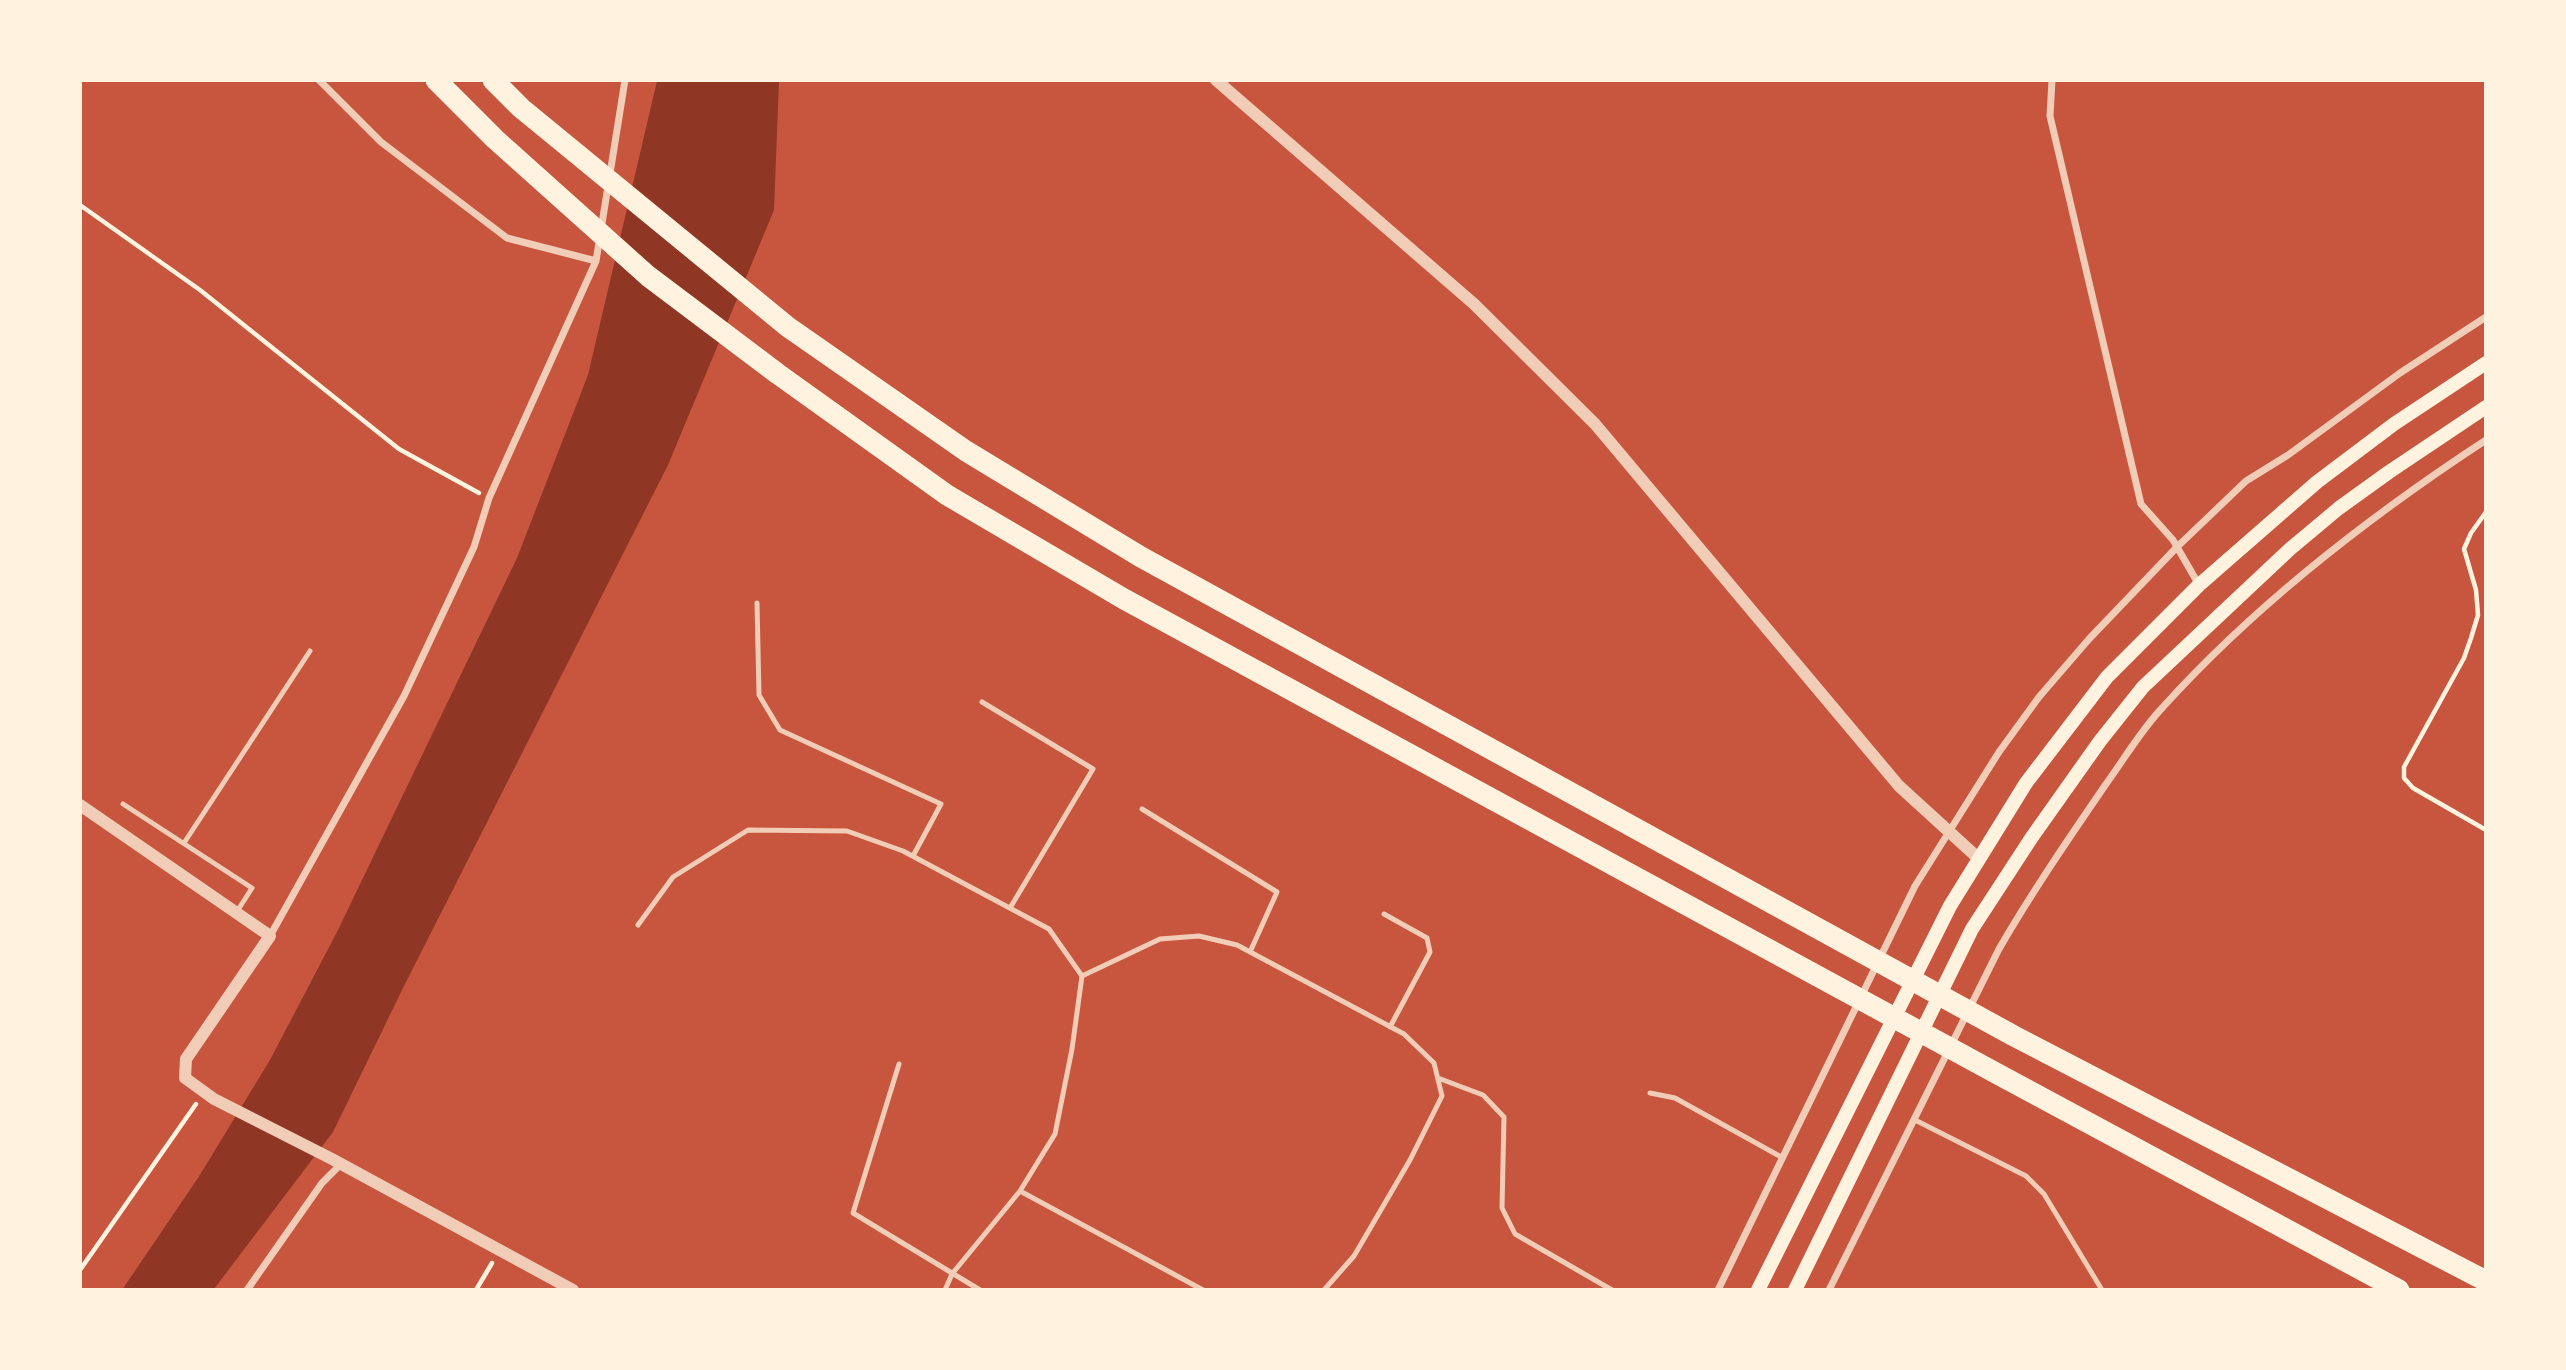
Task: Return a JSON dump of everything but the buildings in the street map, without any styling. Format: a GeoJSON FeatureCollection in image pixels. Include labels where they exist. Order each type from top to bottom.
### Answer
{"type":"FeatureCollection","features":[{"type":"Feature","properties":{"kind":"highway"},"geometry":{"type":"LineString","coordinates":[[436,80],[648,276],[778,374],[947,495],[1124,598],[2399,1290]]}},
{"type":"Feature","properties":{"kind":"highway"},"geometry":{"type":"LineString","coordinates":[[493,80],[547,130],[788,327],[966,451],[1141,557],[2014,1036],[2486,1282]]}},
{"type":"Feature","properties":{"kind":"main road"},"geometry":{"type":"LineString","coordinates":[[1758,1290],[1950,906],[2026,783],[2107,677],[2199,585],[2317,482],[2394,424],[2486,363]]}},
{"type":"Feature","properties":{"kind":"main road"},"geometry":{"type":"LineString","coordinates":[[1795,1290],[1972,929],[2074,776],[2143,687],[2339,508],[2486,407]]}},
{"type":"Feature","properties":{"kind":"street"},"geometry":{"type":"LineString","coordinates":[[319,80],[381,142],[507,238],[596,261]]}},
{"type":"Feature","properties":{"kind":"street"},"geometry":{"type":"LineString","coordinates":[[573,1290],[209,1096],[185,1078],[186,1059],[270,936],[404,696],[474,547],[489,498],[596,261],[625,80]]}},
{"type":"Feature","properties":{"kind":"street"},"geometry":{"type":"LineString","coordinates":[[1216,80],[1474,304],[1595,425],[1899,786],[1978,858]]}},
{"type":"Feature","properties":{"kind":"street"},"geometry":{"type":"LineString","coordinates":[[2052,80],[2050,116],[2141,504],[2177,547],[2199,585]]}},
{"type":"Feature","properties":{"kind":"street"},"geometry":{"type":"LineString","coordinates":[[1718,1290],[1915,886],[2000,752],[2039,697],[2089,639],[2177,547],[2246,481],[2288,455],[2400,373],[2486,317]]}},
{"type":"Feature","properties":{"kind":"street"},"geometry":{"type":"LineString","coordinates":[[1829,1290],[1999,949],[2028,898],[2162,708],[2250,621],[2320,560],[2439,471],[2486,440]]}},
{"type":"Feature","properties":{"kind":"street"},"geometry":{"type":"LineString","coordinates":[[80,806],[270,936]]}},
{"type":"Feature","properties":{"kind":"street"},"geometry":{"type":"LineString","coordinates":[[247,1290],[336,1162]]}},
{"type":"Feature","properties":{"kind":"lane"},"geometry":{"type":"LineString","coordinates":[[757,603],[760,695],[780,730],[941,804],[914,856]]}},
{"type":"Feature","properties":{"kind":"lane"},"geometry":{"type":"LineString","coordinates":[[184,844],[310,651]]}},
{"type":"Feature","properties":{"kind":"lane"},"geometry":{"type":"LineString","coordinates":[[982,702],[1093,769],[1010,908]]}},
{"type":"Feature","properties":{"kind":"lane"},"geometry":{"type":"LineString","coordinates":[[123,804],[252,888],[236,912]]}},
{"type":"Feature","properties":{"kind":"lane"},"geometry":{"type":"LineString","coordinates":[[1142,808],[1278,892],[1250,952]]}},
{"type":"Feature","properties":{"kind":"lane"},"geometry":{"type":"LineString","coordinates":[[638,925],[673,877],[748,830],[847,831],[914,856],[1049,929],[1082,976],[1073,1049],[1055,1134],[1020,1191],[952,1274],[945,1290]]}},
{"type":"Feature","properties":{"kind":"lane"},"geometry":{"type":"LineString","coordinates":[[1384,914],[1427,938],[1430,952],[1390,1027]]}},
{"type":"Feature","properties":{"kind":"lane"},"geometry":{"type":"LineString","coordinates":[[1082,976],[1160,939],[1199,936],[1237,945],[1404,1034],[1434,1063],[1442,1096],[1354,1256],[1324,1290]]}},
{"type":"Feature","properties":{"kind":"lane"},"geometry":{"type":"LineString","coordinates":[[899,1064],[853,1213],[980,1290]]}},
{"type":"Feature","properties":{"kind":"lane"},"geometry":{"type":"LineString","coordinates":[[1438,1078],[1483,1095],[1504,1117],[1502,1208],[1514,1234],[1612,1290]]}},
{"type":"Feature","properties":{"kind":"lane"},"geometry":{"type":"LineString","coordinates":[[1650,1093],[1675,1098],[1783,1158]]}},
{"type":"Feature","properties":{"kind":"lane"},"geometry":{"type":"LineString","coordinates":[[1915,1120],[2026,1176],[2044,1194],[2102,1290]]}},
{"type":"Feature","properties":{"kind":"lane"},"geometry":{"type":"LineString","coordinates":[[1020,1191],[1203,1290]]}},
{"type":"Feature","properties":{"kind":"path"},"geometry":{"type":"LineString","coordinates":[[80,205],[200,290],[399,449],[489,498]]}},
{"type":"Feature","properties":{"kind":"path"},"geometry":{"type":"LineString","coordinates":[[2486,512],[2471,533],[2464,549],[2476,590],[2478,615],[2471,638],[2464,658],[2404,767],[2404,778],[2413,788],[2486,830]]}},
{"type":"Feature","properties":{"kind":"path"},"geometry":{"type":"LineString","coordinates":[[80,1270],[209,1096]]}},
{"type":"Feature","properties":{"kind":"path"},"geometry":{"type":"LineString","coordinates":[[476,1290],[500,1250]]}},
{"type":"Feature","properties":{"kind":"shaded area"},"geometry":{"type":"Polygon","coordinates":[[[657,81],[779,81],[774,210],[668,465],[333,1132],[214,1289],[122,1290],[198,1178],[270,1060],[337,932],[517,558],[588,375],[657,81]]]}}]}
